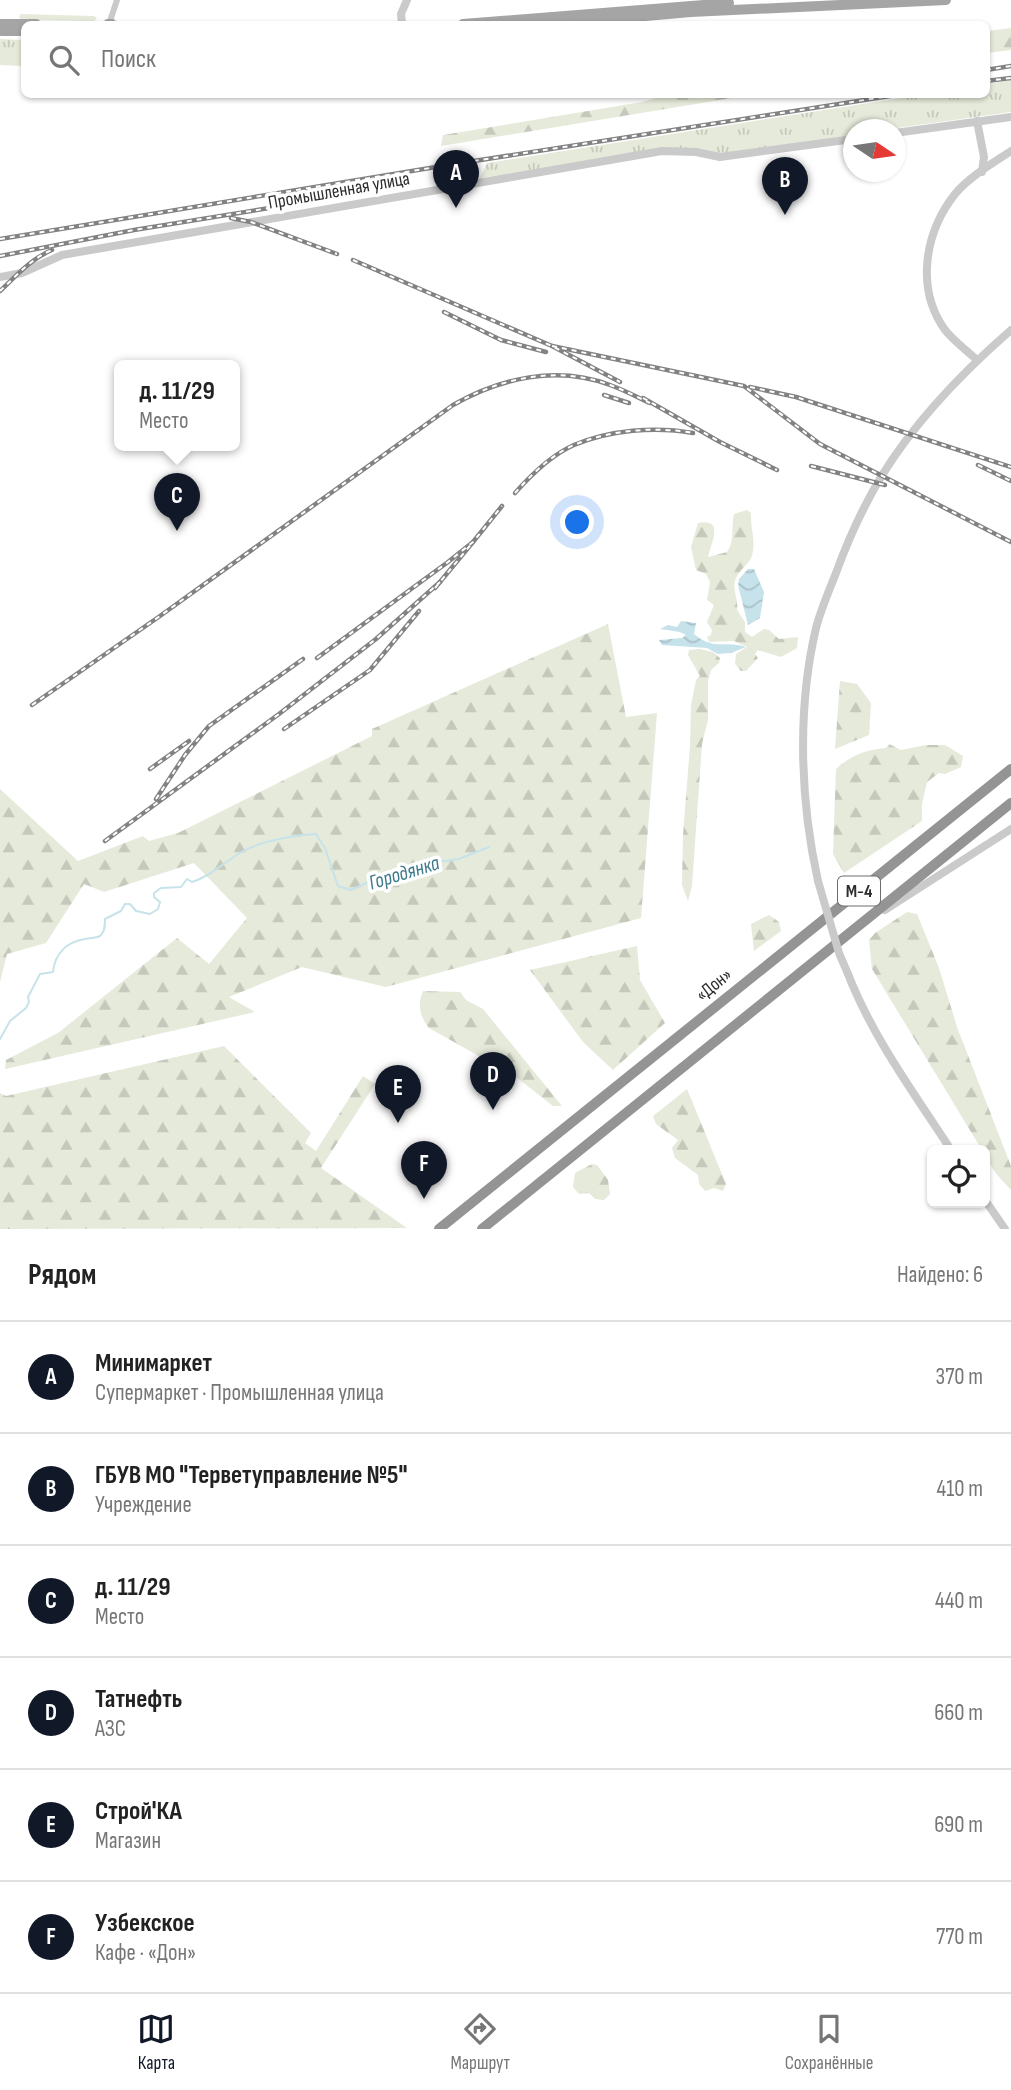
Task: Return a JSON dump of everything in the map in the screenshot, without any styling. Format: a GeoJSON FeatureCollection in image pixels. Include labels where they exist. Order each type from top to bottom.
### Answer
{"type":"FeatureCollection","features":[{"type":"Feature","properties":{"kind":"highway","name":"«Дон»"},"geometry":{"type":"LineString","coordinates":[[439,1229],[1011,769]]}},
{"type":"Feature","properties":{"kind":"highway","name":"М-4"},"geometry":{"type":"LineString","coordinates":[[482,1229],[1011,803]]}},
{"type":"Feature","properties":{"kind":"main road"},"geometry":{"type":"LineString","coordinates":[[499,21],[692,5],[813,0]]}},
{"type":"Feature","properties":{"kind":"main road"},"geometry":{"type":"LineString","coordinates":[[588,21],[691,12],[946,0]]}},
{"type":"Feature","properties":{"kind":"main road"},"geometry":{"type":"LineString","coordinates":[[0,24],[21,24]]}},
{"type":"Feature","properties":{"kind":"main road"},"geometry":{"type":"LineString","coordinates":[[0,31],[21,31]]}},
{"type":"Feature","properties":{"kind":"street"},"geometry":{"type":"LineString","coordinates":[[111,21],[117,0]]}},
{"type":"Feature","properties":{"kind":"street"},"geometry":{"type":"LineString","coordinates":[[402,21],[401,13],[407,0]]}},
{"type":"Feature","properties":{"kind":"street"},"geometry":{"type":"LineString","coordinates":[[906,131],[1011,117]]}},
{"type":"Feature","properties":{"kind":"street"},"geometry":{"type":"LineString","coordinates":[[977,121],[984,157],[982,172]]}},
{"type":"Feature","properties":{"kind":"street","name":"Промышленная улица"},"geometry":{"type":"LineString","coordinates":[[0,276],[22,273],[62,255],[662,151],[696,152],[720,157],[843,140]]}},
{"type":"Feature","properties":{"kind":"street"},"geometry":{"type":"LineString","coordinates":[[977,359],[953,338],[937,315],[927,280],[927,264],[934,229],[957,191],[1011,151]]}},
{"type":"Feature","properties":{"kind":"street"},"geometry":{"type":"LineString","coordinates":[[948,1145],[883,1046],[858,1001],[839,953],[809,840],[805,778],[808,671],[822,606],[847,544],[881,476],[911,435],[977,359],[1011,330]]}},
{"type":"Feature","properties":{"kind":"street"},"geometry":{"type":"LineString","coordinates":[[850,932],[1011,830]]}},
{"type":"Feature","properties":{"kind":"street"},"geometry":{"type":"LineString","coordinates":[[990,1208],[1004,1229]]}},
{"type":"Feature","properties":{"kind":"green space"},"geometry":{"type":"Polygon","coordinates":[[[20,14],[97,18],[94,21],[24,20],[19,18],[20,14]]]}},
{"type":"Feature","properties":{"kind":"green space"},"geometry":{"type":"Polygon","coordinates":[[[1011,28],[1011,50],[990,53],[990,31],[1011,28]]]}},
{"type":"Feature","properties":{"kind":"green space"},"geometry":{"type":"Polygon","coordinates":[[[0,39],[21,40],[21,66],[0,65],[0,39]]]}},
{"type":"Feature","properties":{"kind":"green space"},"geometry":{"type":"Polygon","coordinates":[[[1011,80],[1011,112],[906,127],[906,119],[843,119],[843,136],[721,154],[656,152],[480,178],[487,163],[901,98],[990,98],[990,84],[1011,80]]]}},
{"type":"Feature","properties":{"kind":"green space"},"geometry":{"type":"Polygon","coordinates":[[[656,98],[732,98],[441,146],[443,135],[656,98]]]}},
{"type":"Feature","properties":{"kind":"green space"},"geometry":{"type":"Polygon","coordinates":[[[747,510],[751,513],[753,551],[734,586],[737,610],[745,622],[745,632],[752,637],[764,629],[779,639],[798,637],[797,648],[781,657],[758,650],[755,654],[758,658],[746,671],[741,671],[735,664],[736,654],[747,647],[734,641],[709,642],[707,637],[712,630],[707,622],[714,605],[707,600],[710,582],[706,574],[696,570],[691,547],[698,523],[707,522],[714,528],[708,557],[727,552],[732,539],[734,514],[747,510]]]}},
{"type":"Feature","properties":{"kind":"green space"},"geometry":{"type":"Polygon","coordinates":[[[608,624],[626,717],[657,713],[641,918],[386,987],[302,967],[229,997],[255,1012],[5,1069],[6,1060],[58,1033],[177,938],[209,964],[247,918],[194,863],[104,892],[84,884],[46,943],[7,954],[0,982],[0,789],[78,861],[143,836],[149,841],[178,833],[372,736],[372,729],[608,624]]]}},
{"type":"Feature","properties":{"kind":"green space"},"geometry":{"type":"Polygon","coordinates":[[[689,650],[713,652],[720,658],[719,663],[711,670],[708,681],[708,720],[702,744],[692,886],[688,901],[682,885],[683,835],[691,705],[696,680],[700,676],[688,655],[689,650]]]}},
{"type":"Feature","properties":{"kind":"green space"},"geometry":{"type":"Polygon","coordinates":[[[840,681],[857,684],[871,703],[869,735],[835,749],[840,681]]]}},
{"type":"Feature","properties":{"kind":"green space"},"geometry":{"type":"Polygon","coordinates":[[[889,744],[901,750],[926,745],[945,745],[963,756],[961,767],[945,774],[939,773],[927,782],[922,804],[922,821],[844,873],[833,854],[836,769],[853,757],[886,748],[889,744]]]}},
{"type":"Feature","properties":{"kind":"green space"},"geometry":{"type":"Polygon","coordinates":[[[907,912],[917,914],[1011,1166],[1011,1190],[991,1167],[990,1145],[979,1145],[872,969],[869,940],[907,912]]]}},
{"type":"Feature","properties":{"kind":"green space"},"geometry":{"type":"Polygon","coordinates":[[[769,915],[779,922],[781,931],[754,951],[751,924],[769,915]]]}},
{"type":"Feature","properties":{"kind":"green space"},"geometry":{"type":"Polygon","coordinates":[[[637,946],[640,980],[665,1023],[613,1070],[583,1042],[530,970],[637,946]]]}},
{"type":"Feature","properties":{"kind":"green space"},"geometry":{"type":"Polygon","coordinates":[[[423,991],[460,992],[466,1000],[483,1009],[562,1106],[553,1106],[498,1063],[480,1059],[429,1028],[420,1010],[423,991]]]}},
{"type":"Feature","properties":{"kind":"green space"},"geometry":{"type":"Polygon","coordinates":[[[224,1046],[311,1133],[305,1143],[316,1151],[363,1076],[375,1084],[321,1168],[407,1228],[0,1229],[0,1093],[6,1096],[224,1046]]]}},
{"type":"Feature","properties":{"kind":"green space"},"geometry":{"type":"Polygon","coordinates":[[[687,1089],[726,1184],[723,1191],[714,1188],[705,1191],[699,1184],[698,1175],[675,1158],[672,1148],[678,1140],[656,1124],[653,1116],[687,1089]]]}},
{"type":"Feature","properties":{"kind":"green space"},"geometry":{"type":"Polygon","coordinates":[[[592,1164],[597,1165],[608,1180],[610,1194],[604,1200],[595,1199],[589,1193],[579,1194],[573,1187],[575,1173],[592,1164]]]}},
{"type":"Feature","properties":{"kind":"water"},"geometry":{"type":"Polygon","coordinates":[[[748,569],[754,569],[764,592],[760,618],[748,625],[738,585],[739,579],[748,569]]]}},
{"type":"Feature","properties":{"kind":"water"},"geometry":{"type":"Polygon","coordinates":[[[681,621],[696,623],[694,634],[707,642],[746,647],[731,653],[718,654],[707,648],[662,645],[659,640],[682,638],[686,635],[660,629],[668,625],[677,627],[681,621]]]}},
{"type":"Feature","properties":{"kind":"waterway","name":"Городянка"},"geometry":{"type":"LineString","coordinates":[[0,1039],[10,1021],[26,1008],[28,997],[40,974],[53,972],[56,959],[67,946],[79,940],[99,936],[104,930],[105,919],[121,911],[125,904],[130,904],[136,911],[150,914],[158,909],[160,902],[154,897],[154,893],[161,888],[181,887],[187,879],[192,882],[199,879],[258,845],[286,837],[316,834],[325,848],[338,886],[351,890],[371,881],[400,875],[423,864],[459,859],[489,847]]}},
{"type":"Feature","properties":{"kind":"railway"},"geometry":{"type":"LineString","coordinates":[[990,69],[1011,66]]}},
{"type":"Feature","properties":{"kind":"railway"},"geometry":{"type":"LineString","coordinates":[[990,81],[1011,78]]}},
{"type":"Feature","properties":{"kind":"railway"},"geometry":{"type":"LineString","coordinates":[[0,239],[877,98]]}},
{"type":"Feature","properties":{"kind":"railway"},"geometry":{"type":"LineString","coordinates":[[0,256],[134,230],[300,203],[349,191]]}},
{"type":"Feature","properties":{"kind":"railway"},"geometry":{"type":"LineString","coordinates":[[231,218],[251,222],[337,254]]}},
{"type":"Feature","properties":{"kind":"railway"},"geometry":{"type":"LineString","coordinates":[[0,291],[31,263],[52,250]]}},
{"type":"Feature","properties":{"kind":"railway"},"geometry":{"type":"LineString","coordinates":[[353,260],[552,346],[620,382]]}},
{"type":"Feature","properties":{"kind":"railway"},"geometry":{"type":"LineString","coordinates":[[444,312],[501,340],[546,352]]}},
{"type":"Feature","properties":{"kind":"railway"},"geometry":{"type":"LineString","coordinates":[[552,346],[744,386],[820,444],[1011,542]]}},
{"type":"Feature","properties":{"kind":"railway"},"geometry":{"type":"LineString","coordinates":[[32,705],[453,405],[471,396],[509,382],[549,375],[590,379],[650,403]]}},
{"type":"Feature","properties":{"kind":"railway"},"geometry":{"type":"LineString","coordinates":[[750,387],[796,397],[1011,467]]}},
{"type":"Feature","properties":{"kind":"railway"},"geometry":{"type":"LineString","coordinates":[[604,395],[629,403]]}},
{"type":"Feature","properties":{"kind":"railway"},"geometry":{"type":"LineString","coordinates":[[643,398],[720,442],[777,470]]}},
{"type":"Feature","properties":{"kind":"railway"},"geometry":{"type":"LineString","coordinates":[[515,493],[549,460],[588,440],[633,431],[693,433]]}},
{"type":"Feature","properties":{"kind":"railway"},"geometry":{"type":"LineString","coordinates":[[978,465],[1011,481]]}},
{"type":"Feature","properties":{"kind":"railway"},"geometry":{"type":"LineString","coordinates":[[811,466],[885,485]]}},
{"type":"Feature","properties":{"kind":"railway"},"geometry":{"type":"LineString","coordinates":[[317,658],[473,542],[502,506]]}},
{"type":"Feature","properties":{"kind":"railway"},"geometry":{"type":"LineString","coordinates":[[435,588],[473,542]]}},
{"type":"Feature","properties":{"kind":"railway"},"geometry":{"type":"LineString","coordinates":[[105,841],[279,714],[376,639],[440,582]]}},
{"type":"Feature","properties":{"kind":"railway"},"geometry":{"type":"LineString","coordinates":[[284,729],[370,670],[419,611]]}},
{"type":"Feature","properties":{"kind":"railway"},"geometry":{"type":"LineString","coordinates":[[156,799],[185,755],[209,726],[303,659]]}},
{"type":"Feature","properties":{"kind":"railway"},"geometry":{"type":"LineString","coordinates":[[150,769],[189,741]]}},
{"type":"Feature","properties":{"kind":"place","name":"Минимаркет"},"geometry":{"type":"Point","coordinates":[456,208]}},
{"type":"Feature","properties":{"kind":"place","name":"ГБУВ МО \"Терветуправление №5\""},"geometry":{"type":"Point","coordinates":[785,215]}},
{"type":"Feature","properties":{"kind":"place","name":"д. 11/29"},"geometry":{"type":"Point","coordinates":[177,531]}},
{"type":"Feature","properties":{"kind":"place","name":"Татнефть"},"geometry":{"type":"Point","coordinates":[493,1110]}},
{"type":"Feature","properties":{"kind":"place","name":"Строй'КА"},"geometry":{"type":"Point","coordinates":[398,1123]}},
{"type":"Feature","properties":{"kind":"place","name":"Узбекское"},"geometry":{"type":"Point","coordinates":[424,1199]}}]}
